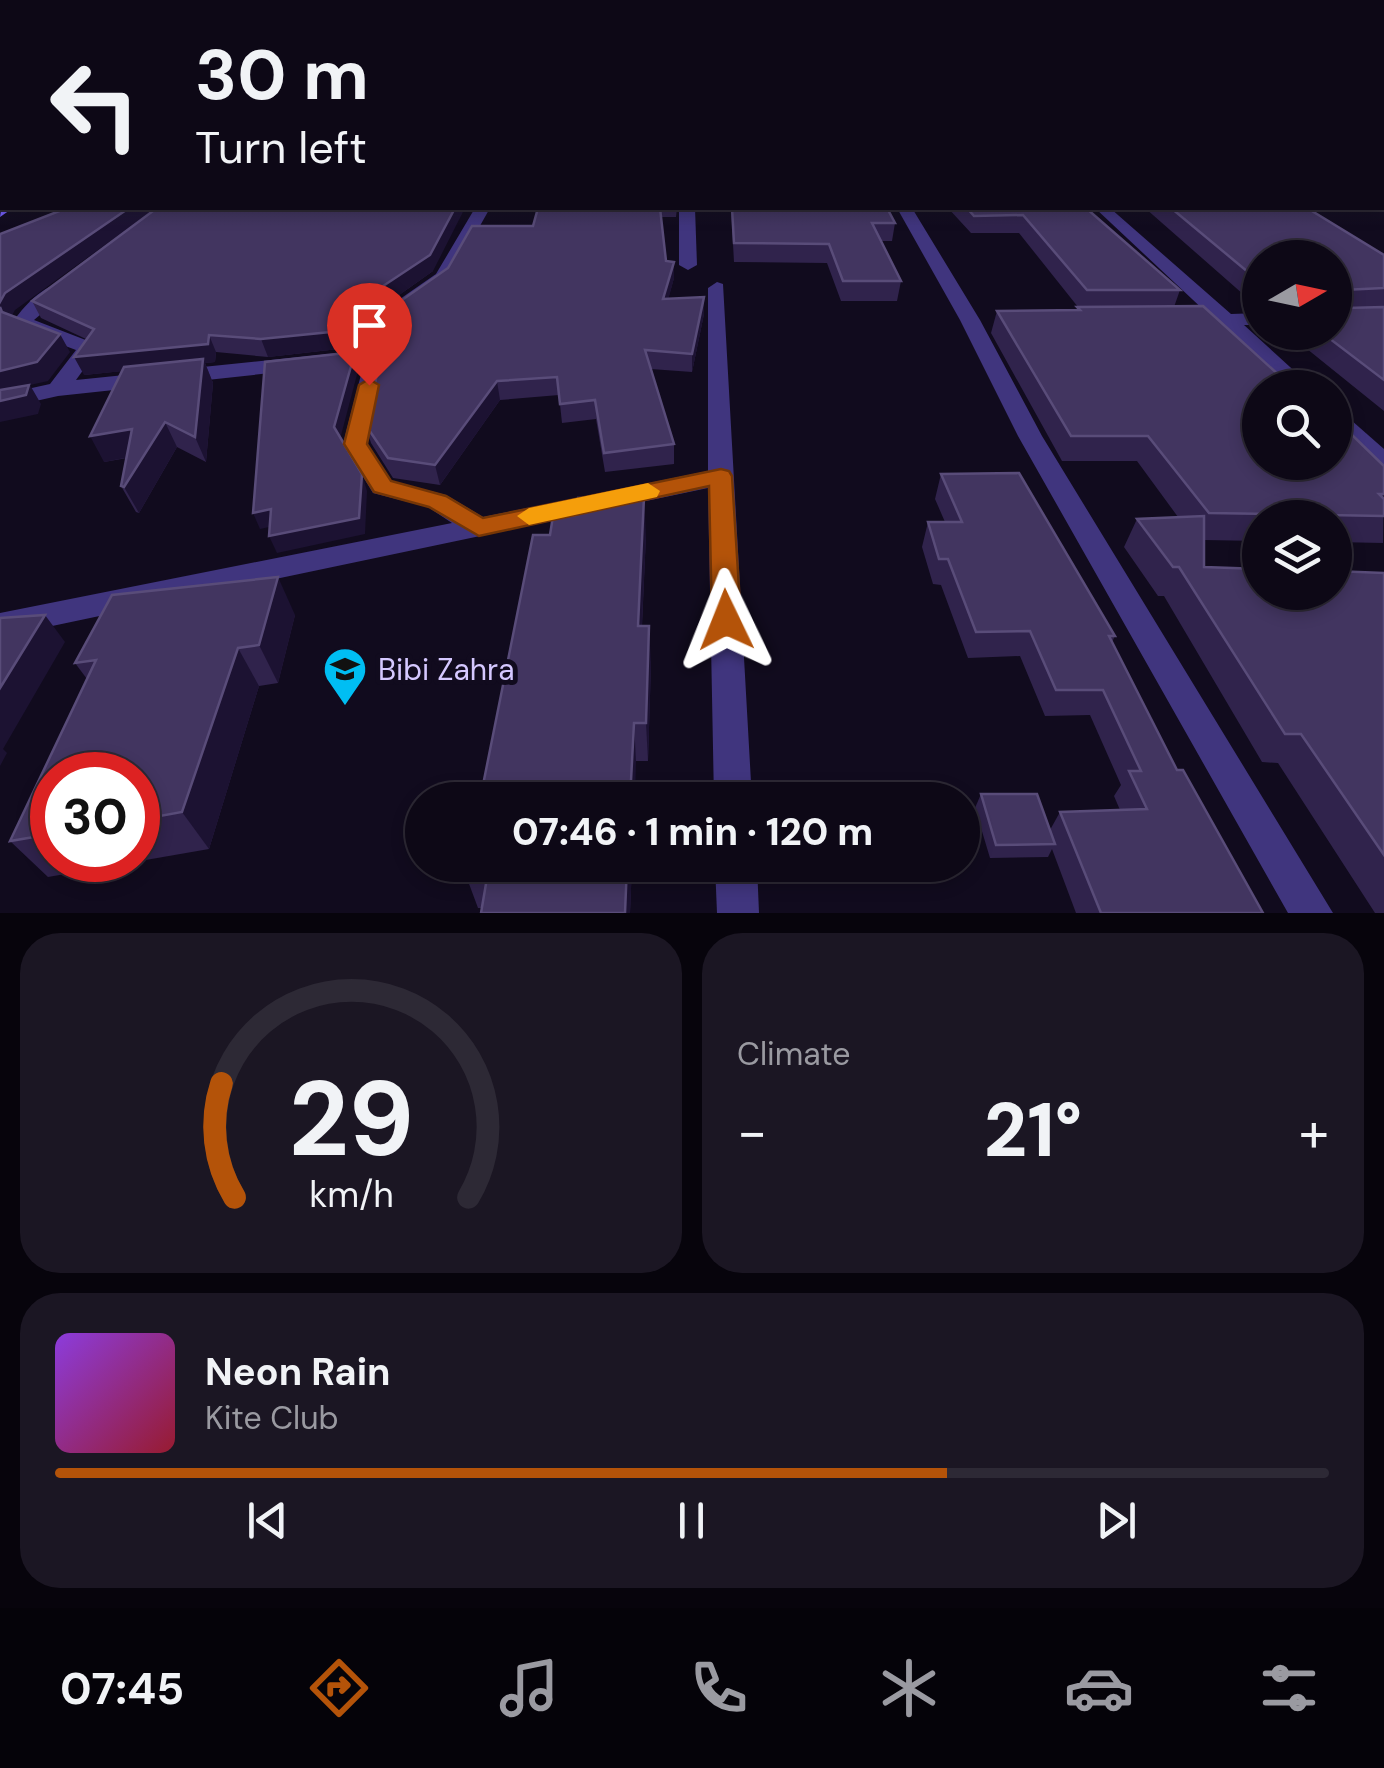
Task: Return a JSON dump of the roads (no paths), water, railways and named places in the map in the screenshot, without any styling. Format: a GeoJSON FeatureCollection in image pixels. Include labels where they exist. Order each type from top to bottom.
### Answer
{"type":"FeatureCollection","features":[{"type":"Feature","properties":{"kind":"street"},"geometry":{"type":"LineString","coordinates":[[479,527],[437,502],[382,487],[356,444],[376,355],[394,312],[443,276],[481,210]]}},
{"type":"Feature","properties":{"kind":"street"},"geometry":{"type":"LineString","coordinates":[[687,210],[688,265]]}},
{"type":"Feature","properties":{"kind":"street"},"geometry":{"type":"LineString","coordinates":[[905,210],[980,320],[1030,436],[1312,913]]}},
{"type":"Feature","properties":{"kind":"street"},"geometry":{"type":"LineString","coordinates":[[1104,210],[1282,370]]}},
{"type":"Feature","properties":{"kind":"street"},"geometry":{"type":"LineString","coordinates":[[58,389],[90,348],[22,323],[30,310],[76,276]]}},
{"type":"Feature","properties":{"kind":"street"},"geometry":{"type":"LineString","coordinates":[[717,288],[732,782]]}},
{"type":"Feature","properties":{"kind":"street"},"geometry":{"type":"LineString","coordinates":[[1168,320],[1242,320]]}},
{"type":"Feature","properties":{"kind":"street"},"geometry":{"type":"LineString","coordinates":[[0,402],[58,389],[376,355]]}},
{"type":"Feature","properties":{"kind":"street"},"geometry":{"type":"LineString","coordinates":[[1352,434],[1384,463]]}},
{"type":"Feature","properties":{"kind":"street"},"geometry":{"type":"LineString","coordinates":[[0,625],[721,476]]}},
{"type":"Feature","properties":{"kind":"street"},"geometry":{"type":"LineString","coordinates":[[737,882],[738,913]]}},
{"type":"Feature","properties":{"kind":"place","name":"Bibi Zahra"},"geometry":{"type":"Point","coordinates":[345,707]}}]}
